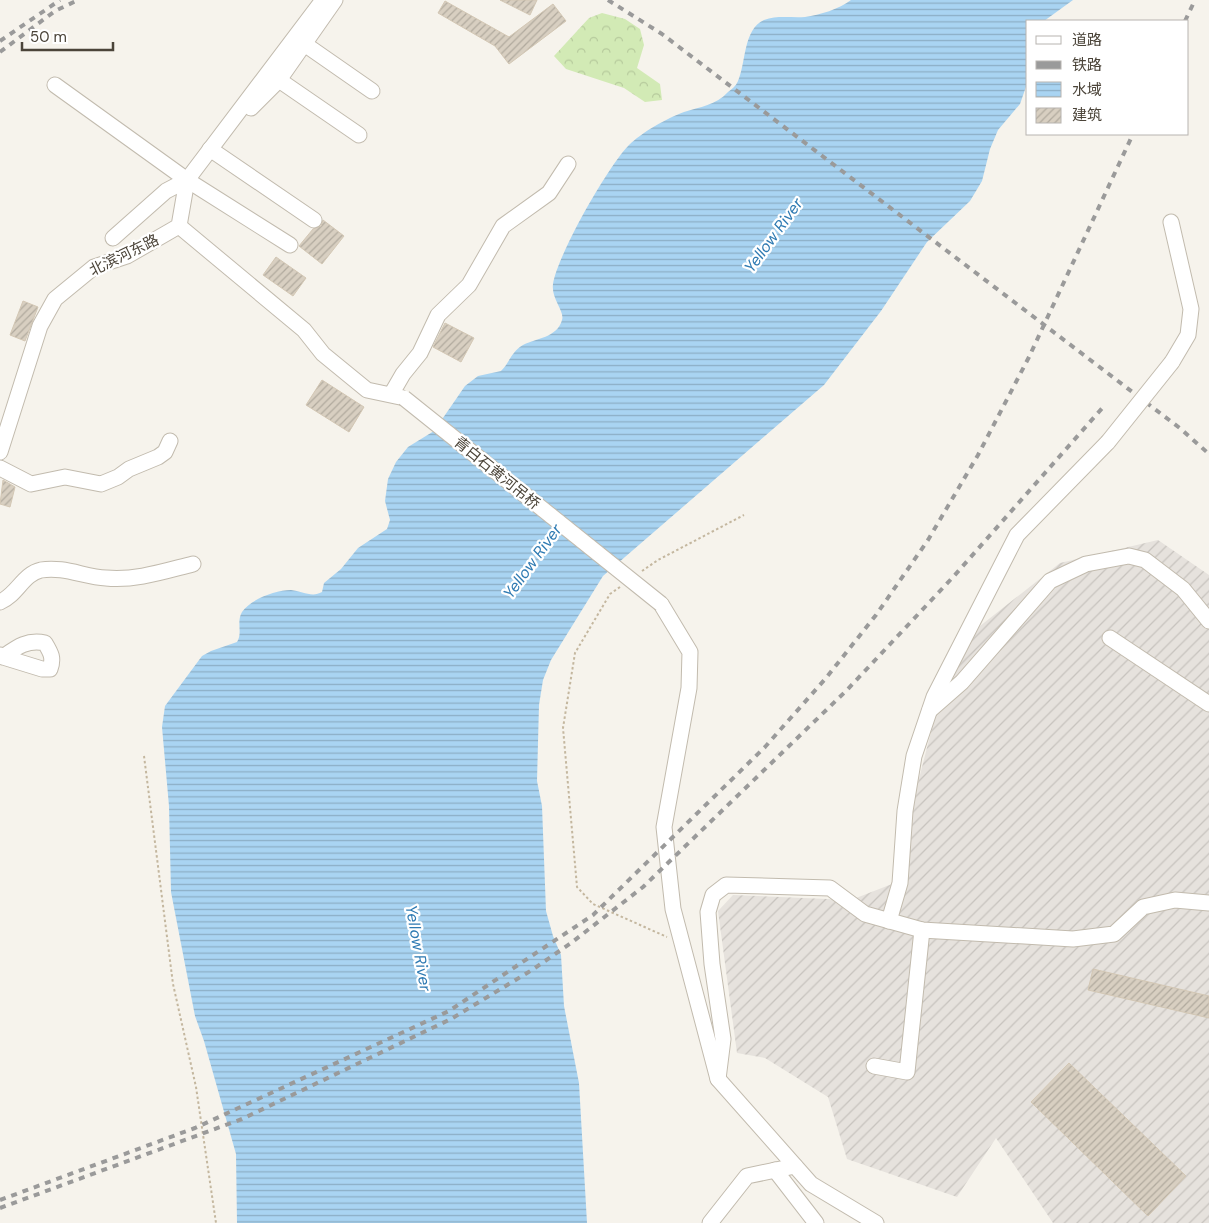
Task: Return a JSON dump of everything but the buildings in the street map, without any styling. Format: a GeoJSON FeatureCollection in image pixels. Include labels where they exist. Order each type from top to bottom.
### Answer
{"type":"FeatureCollection","features":[{"type":"Feature","properties":{"kind":"street"},"geometry":{"type":"LineString","coordinates":[[113,238],[166,191],[187,180],[323,0]]}},
{"type":"Feature","properties":{"kind":"street"},"geometry":{"type":"LineString","coordinates":[[238,112],[249,110],[279,80],[303,43],[335,0]]}},
{"type":"Feature","properties":{"kind":"street"},"geometry":{"type":"LineString","coordinates":[[303,43],[372,91]]}},
{"type":"Feature","properties":{"kind":"street"},"geometry":{"type":"LineString","coordinates":[[279,80],[359,135]]}},
{"type":"Feature","properties":{"kind":"street"},"geometry":{"type":"LineString","coordinates":[[55,85],[187,180],[290,245]]}},
{"type":"Feature","properties":{"kind":"street"},"geometry":{"type":"LineString","coordinates":[[210,149],[314,220]]}},
{"type":"Feature","properties":{"kind":"street"},"geometry":{"type":"LineString","coordinates":[[187,180],[180,226],[304,330],[323,354],[367,390],[398,396],[403,374],[420,353],[438,316],[469,285],[503,226],[549,193],[568,164]]}},
{"type":"Feature","properties":{"kind":"street"},"geometry":{"type":"LineString","coordinates":[[889,921],[900,883],[905,812],[914,756],[934,696],[1017,535],[1108,442],[1172,362],[1188,335],[1191,309],[1171,222]]}},
{"type":"Feature","properties":{"kind":"street","name":"北滨河东路"},"geometry":{"type":"LineString","coordinates":[[0,452],[40,326],[55,300],[94,267],[127,256],[180,226]]}},
{"type":"Feature","properties":{"kind":"street","name":"青白石黄河吊桥"},"geometry":{"type":"LineString","coordinates":[[398,396],[661,604],[690,652],[689,688],[664,827],[673,909],[682,944]]}},
{"type":"Feature","properties":{"kind":"street"},"geometry":{"type":"LineString","coordinates":[[0,468],[31,484],[65,477],[101,484],[118,477],[129,469],[158,457],[165,452],[170,441]]}},
{"type":"Feature","properties":{"kind":"street"},"geometry":{"type":"LineString","coordinates":[[929,710],[962,682],[1050,581],[1086,564],[1129,556],[1145,560],[1183,589],[1209,621]]}},
{"type":"Feature","properties":{"kind":"street"},"geometry":{"type":"LineString","coordinates":[[0,602],[17,590],[27,576],[41,570],[60,569],[107,579],[144,576],[193,564]]}},
{"type":"Feature","properties":{"kind":"street"},"geometry":{"type":"LineString","coordinates":[[1110,638],[1209,704]]}},
{"type":"Feature","properties":{"kind":"street"},"geometry":{"type":"LineString","coordinates":[[718,1079],[723,1039],[712,964],[708,912],[709,903],[718,889],[734,884],[830,888],[865,914],[922,930],[1073,939],[1114,934],[1143,906],[1174,900],[1209,903]]}},
{"type":"Feature","properties":{"kind":"street"},"geometry":{"type":"LineString","coordinates":[[874,1066],[907,1072],[922,930]]}},
{"type":"Feature","properties":{"kind":"street"},"geometry":{"type":"LineString","coordinates":[[682,944],[718,1079],[811,1184],[876,1223]]}},
{"type":"Feature","properties":{"kind":"street"},"geometry":{"type":"LineString","coordinates":[[710,1223],[747,1176],[795,1166]]}},
{"type":"Feature","properties":{"kind":"street"},"geometry":{"type":"LineString","coordinates":[[774,1170],[816,1223]]}},
{"type":"Feature","properties":{"kind":"path"},"geometry":{"type":"LineString","coordinates":[[642,572],[658,560],[744,515]]}},
{"type":"Feature","properties":{"kind":"path"},"geometry":{"type":"LineString","coordinates":[[626,583],[610,594],[575,653],[562,728],[577,887],[593,904],[682,944]]}},
{"type":"Feature","properties":{"kind":"path"},"geometry":{"type":"LineString","coordinates":[[144,756],[172,984],[196,1087],[216,1223]]}},
{"type":"Feature","properties":{"kind":"shaded area"},"geometry":{"type":"Polygon","coordinates":[[[1158,540],[1209,575],[1209,1223],[1053,1223],[996,1138],[957,1197],[847,1159],[828,1097],[765,1058],[737,1053],[718,911],[733,895],[851,900],[892,884],[941,693],[980,626],[1060,563],[1158,540]]]}},
{"type":"Feature","properties":{"kind":"green space"},"geometry":{"type":"Polygon","coordinates":[[[602,13],[625,19],[640,29],[644,45],[637,68],[660,84],[662,100],[645,102],[624,88],[566,69],[554,56],[589,18],[602,13]]]}},
{"type":"Feature","properties":{"kind":"water","name":"Yellow River"},"geometry":{"type":"Polygon","coordinates":[[[851,0],[1073,0],[1045,20],[1026,20],[1026,87],[1020,104],[998,130],[990,149],[982,181],[970,201],[927,242],[881,311],[824,385],[603,576],[551,660],[543,680],[539,705],[537,781],[542,806],[546,911],[561,955],[564,1006],[579,1083],[587,1223],[237,1223],[236,1154],[204,1041],[195,1016],[171,892],[169,806],[162,727],[165,706],[202,656],[237,642],[239,639],[240,616],[251,603],[264,596],[285,590],[311,594],[322,592],[324,583],[341,569],[358,548],[387,529],[390,520],[385,501],[388,479],[396,462],[408,447],[434,431],[465,386],[478,376],[501,371],[513,354],[523,345],[546,337],[556,331],[562,320],[562,313],[554,295],[553,284],[564,253],[597,191],[629,145],[662,122],[684,112],[713,103],[732,89],[741,74],[746,48],[752,31],[764,20],[817,15],[851,0]]]}},
{"type":"Feature","properties":{"kind":"railway"},"geometry":{"type":"LineString","coordinates":[[0,41],[60,0]]}},
{"type":"Feature","properties":{"kind":"railway"},"geometry":{"type":"LineString","coordinates":[[0,52],[55,11],[78,0]]}},
{"type":"Feature","properties":{"kind":"railway"},"geometry":{"type":"LineString","coordinates":[[608,0],[662,34],[1181,429],[1209,454]]}},
{"type":"Feature","properties":{"kind":"railway"},"geometry":{"type":"LineString","coordinates":[[1185,20],[1195,0]]}},
{"type":"Feature","properties":{"kind":"railway"},"geometry":{"type":"LineString","coordinates":[[0,1200],[195,1128],[449,1011],[593,915],[765,747],[826,678],[876,615],[928,540],[978,455],[1029,357],[1133,135]]}},
{"type":"Feature","properties":{"kind":"railway"},"geometry":{"type":"LineString","coordinates":[[0,1208],[242,1119],[451,1019],[532,970],[571,943],[643,887],[847,690],[954,576],[1105,405]]}}]}
